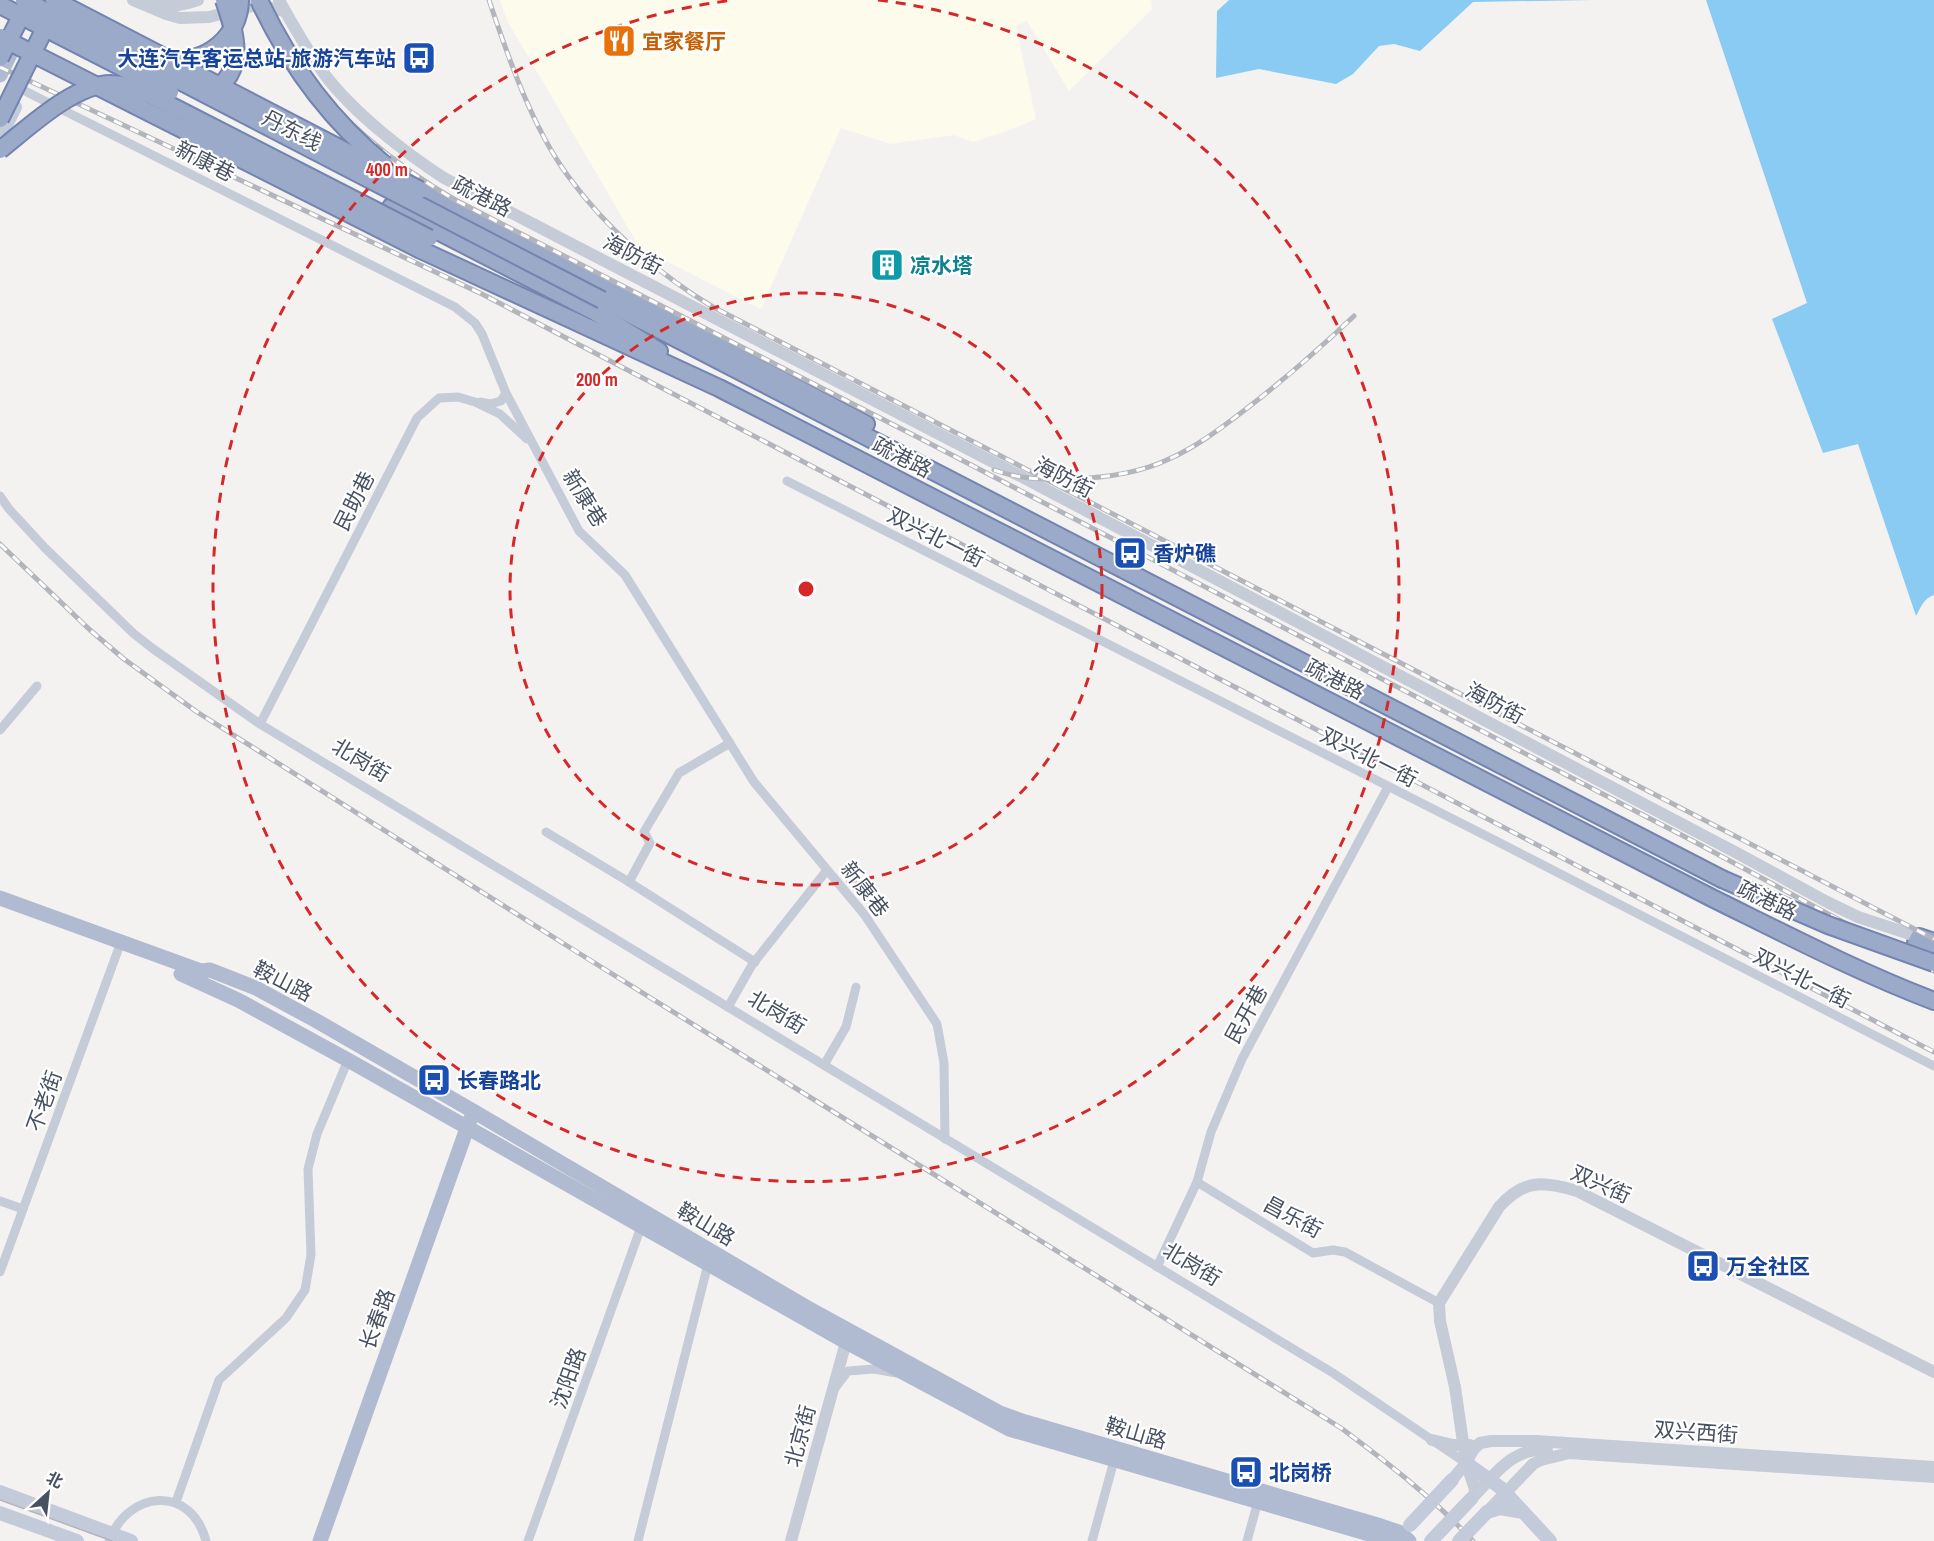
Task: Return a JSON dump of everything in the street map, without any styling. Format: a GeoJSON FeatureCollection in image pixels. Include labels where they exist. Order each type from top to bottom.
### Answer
{"type":"FeatureCollection","features":[{"type":"Feature","properties":{"kind":"highway"},"geometry":{"type":"LineString","coordinates":[[22,0],[605,294]]}},
{"type":"Feature","properties":{"kind":"highway"},"geometry":{"type":"LineString","coordinates":[[0,58],[29,0]]}},
{"type":"Feature","properties":{"kind":"highway"},"geometry":{"type":"LineString","coordinates":[[52,0],[420,190]]}},
{"type":"Feature","properties":{"kind":"highway"},"geometry":{"type":"LineString","coordinates":[[0,119],[59,0]]}},
{"type":"Feature","properties":{"kind":"highway"},"geometry":{"type":"LineString","coordinates":[[172,93],[187,96],[206,94],[221,85],[227,76],[236,55],[237,44],[224,0]]}},
{"type":"Feature","properties":{"kind":"highway"},"geometry":{"type":"LineString","coordinates":[[161,55],[186,60],[198,57],[218,46],[238,15],[240,0]]}},
{"type":"Feature","properties":{"kind":"highway","name":"丹东线"},"geometry":{"type":"LineString","coordinates":[[259,0],[273,30],[296,68],[322,102],[354,137],[384,164],[420,190]]}},
{"type":"Feature","properties":{"kind":"highway","name":"丹东线"},"geometry":{"type":"LineString","coordinates":[[0,5],[595,312],[719,388]]}},
{"type":"Feature","properties":{"kind":"highway"},"geometry":{"type":"LineString","coordinates":[[0,39],[425,244],[521,285],[587,328],[719,388]]}},
{"type":"Feature","properties":{"kind":"highway"},"geometry":{"type":"LineString","coordinates":[[0,150],[77,94],[110,83],[128,86],[148,94],[425,244]]}},
{"type":"Feature","properties":{"kind":"highway","name":"疏港路"},"geometry":{"type":"LineString","coordinates":[[420,190],[605,294],[1187,602],[1722,879],[1828,925],[1934,963]]}},
{"type":"Feature","properties":{"kind":"highway","name":"疏港路"},"geometry":{"type":"LineString","coordinates":[[719,388],[1712,898],[1851,967],[1934,1001]]}},
{"type":"Feature","properties":{"kind":"highway"},"geometry":{"type":"LineString","coordinates":[[1923,941],[1934,953]]}},
{"type":"Feature","properties":{"kind":"main road"},"geometry":{"type":"LineString","coordinates":[[0,39],[22,0]]}},
{"type":"Feature","properties":{"kind":"main road"},"geometry":{"type":"LineString","coordinates":[[0,75],[37,0]]}},
{"type":"Feature","properties":{"kind":"main road"},"geometry":{"type":"LineString","coordinates":[[0,100],[52,0]]}},
{"type":"Feature","properties":{"kind":"main road"},"geometry":{"type":"LineString","coordinates":[[0,137],[68,0]]}},
{"type":"Feature","properties":{"kind":"main road"},"geometry":{"type":"LineString","coordinates":[[0,109],[23,90]]}},
{"type":"Feature","properties":{"kind":"main road","name":"鞍山路"},"geometry":{"type":"LineString","coordinates":[[0,898],[119,946],[238,1000],[846,1342],[1009,1429],[1115,1454],[1381,1526],[1399,1537]]}},
{"type":"Feature","properties":{"kind":"main road","name":"鞍山路"},"geometry":{"type":"LineString","coordinates":[[0,909],[201,971],[210,970],[256,988],[473,1110],[806,1307],[1000,1413],[1258,1501],[1399,1537]]}},
{"type":"Feature","properties":{"kind":"main road","name":"长春路"},"geometry":{"type":"LineString","coordinates":[[320,1541],[473,1110]]}},
{"type":"Feature","properties":{"kind":"main road","name":"北岗街"},"geometry":{"type":"LineString","coordinates":[[1466,1463],[1487,1482],[1506,1493],[1550,1541]]}},
{"type":"Feature","properties":{"kind":"main road"},"geometry":{"type":"LineString","coordinates":[[1399,1537],[1452,1480]]}},
{"type":"Feature","properties":{"kind":"main road"},"geometry":{"type":"LineString","coordinates":[[0,1492],[110,1537],[131,1541]]}},
{"type":"Feature","properties":{"kind":"main road"},"geometry":{"type":"LineString","coordinates":[[1431,1541],[1472,1498]]}},
{"type":"Feature","properties":{"kind":"main road"},"geometry":{"type":"LineString","coordinates":[[1459,1541],[1487,1512],[1500,1508],[1525,1513]]}},
{"type":"Feature","properties":{"kind":"main road"},"geometry":{"type":"LineString","coordinates":[[0,1513],[77,1541]]}},
{"type":"Feature","properties":{"kind":"street"},"geometry":{"type":"LineString","coordinates":[[136,2],[163,7],[198,0]]}},
{"type":"Feature","properties":{"kind":"street"},"geometry":{"type":"LineString","coordinates":[[136,2],[180,18],[209,17],[256,5],[282,5]]}},
{"type":"Feature","properties":{"kind":"street","name":"海防街"},"geometry":{"type":"LineString","coordinates":[[282,5],[327,77],[376,126],[444,178],[1024,478],[1828,903],[1883,927],[1923,941]]}},
{"type":"Feature","properties":{"kind":"street","name":"新康巷"},"geometry":{"type":"LineString","coordinates":[[23,90],[466,314],[475,323],[482,334],[506,393],[579,531],[625,575],[754,782],[864,914],[937,1024],[944,1063],[945,1139]]}},
{"type":"Feature","properties":{"kind":"street"},"geometry":{"type":"LineString","coordinates":[[475,402],[490,404],[501,401],[506,393]]}},
{"type":"Feature","properties":{"kind":"street","name":"民助巷"},"geometry":{"type":"LineString","coordinates":[[260,724],[417,418],[439,398],[458,397],[500,414],[532,444]]}},
{"type":"Feature","properties":{"kind":"street","name":"双兴北一街"},"geometry":{"type":"LineString","coordinates":[[788,481],[1508,846],[1934,1066]]}},
{"type":"Feature","properties":{"kind":"street","name":"北岗街"},"geometry":{"type":"LineString","coordinates":[[0,496],[45,548],[133,633],[260,724],[1333,1373],[1466,1463]]}},
{"type":"Feature","properties":{"kind":"street"},"geometry":{"type":"LineString","coordinates":[[0,730],[37,686]]}},
{"type":"Feature","properties":{"kind":"street"},"geometry":{"type":"LineString","coordinates":[[629,882],[650,843],[644,832],[679,773],[730,743]]}},
{"type":"Feature","properties":{"kind":"street","name":"民开巷"},"geometry":{"type":"LineString","coordinates":[[1157,1267],[1197,1182],[1211,1132],[1242,1059],[1388,787]]}},
{"type":"Feature","properties":{"kind":"street"},"geometry":{"type":"LineString","coordinates":[[546,832],[754,962]]}},
{"type":"Feature","properties":{"kind":"street"},"geometry":{"type":"LineString","coordinates":[[728,1007],[754,962],[827,870]]}},
{"type":"Feature","properties":{"kind":"street","name":"不老街"},"geometry":{"type":"LineString","coordinates":[[0,1272],[119,946]]}},
{"type":"Feature","properties":{"kind":"street"},"geometry":{"type":"LineString","coordinates":[[824,1065],[846,1027],[856,987]]}},
{"type":"Feature","properties":{"kind":"street"},"geometry":{"type":"LineString","coordinates":[[176,1503],[219,1380],[286,1318],[305,1290],[311,1255],[308,1169],[316,1134],[348,1060]]}},
{"type":"Feature","properties":{"kind":"street","name":"昌乐街"},"geometry":{"type":"LineString","coordinates":[[1197,1182],[1313,1253],[1334,1250],[1345,1252],[1439,1304]]}},
{"type":"Feature","properties":{"kind":"street","name":"双兴街"},"geometry":{"type":"LineString","coordinates":[[1439,1304],[1490,1220],[1510,1195],[1520,1188],[1555,1185],[1576,1191],[1934,1372]]}},
{"type":"Feature","properties":{"kind":"street"},"geometry":{"type":"LineString","coordinates":[[0,1201],[23,1209]]}},
{"type":"Feature","properties":{"kind":"street","name":"沈阳路"},"geometry":{"type":"LineString","coordinates":[[528,1541],[641,1227]]}},
{"type":"Feature","properties":{"kind":"street"},"geometry":{"type":"LineString","coordinates":[[638,1541],[708,1264]]}},
{"type":"Feature","properties":{"kind":"street"},"geometry":{"type":"LineString","coordinates":[[1439,1304],[1440,1321],[1455,1387],[1466,1463],[1475,1489],[1472,1498]]}},
{"type":"Feature","properties":{"kind":"street","name":"北京街"},"geometry":{"type":"LineString","coordinates":[[791,1541],[846,1342]]}},
{"type":"Feature","properties":{"kind":"street"},"geometry":{"type":"LineString","coordinates":[[832,1392],[848,1371],[874,1369],[909,1376]]}},
{"type":"Feature","properties":{"kind":"street"},"geometry":{"type":"LineString","coordinates":[[1432,1440],[1453,1446],[1464,1446]]}},
{"type":"Feature","properties":{"kind":"street","name":"双兴西街"},"geometry":{"type":"LineString","coordinates":[[1464,1446],[1491,1441],[1536,1442],[1934,1467]]}},
{"type":"Feature","properties":{"kind":"street"},"geometry":{"type":"LineString","coordinates":[[1472,1498],[1510,1460],[1518,1448],[1536,1442]]}},
{"type":"Feature","properties":{"kind":"street"},"geometry":{"type":"LineString","coordinates":[[1452,1480],[1480,1443]]}},
{"type":"Feature","properties":{"kind":"street"},"geometry":{"type":"LineString","coordinates":[[1510,1460],[1528,1450],[1540,1449],[1569,1453]]}},
{"type":"Feature","properties":{"kind":"street","name":"双兴西街"},"geometry":{"type":"LineString","coordinates":[[1487,1512],[1533,1464],[1569,1453],[1934,1477]]}},
{"type":"Feature","properties":{"kind":"street"},"geometry":{"type":"LineString","coordinates":[[1092,1541],[1115,1454]]}},
{"type":"Feature","properties":{"kind":"street"},"geometry":{"type":"LineString","coordinates":[[1487,1482],[1487,1512]]}},
{"type":"Feature","properties":{"kind":"street"},"geometry":{"type":"LineString","coordinates":[[110,1537],[124,1516],[141,1503],[156,1499],[176,1503],[189,1511],[203,1530],[206,1541]]}},
{"type":"Feature","properties":{"kind":"street"},"geometry":{"type":"LineString","coordinates":[[1248,1541],[1258,1501]]}},
{"type":"Feature","properties":{"kind":"shaded area"},"geometry":{"type":"Polygon","coordinates":[[[500,0],[1151,0],[1152,9],[1069,91],[1027,21],[1016,26],[1036,119],[1015,128],[973,142],[954,135],[891,144],[841,128],[761,309],[640,248],[508,22],[500,0]]]}},
{"type":"Feature","properties":{"kind":"water"},"geometry":{"type":"Polygon","coordinates":[[[1229,0],[1593,0],[1473,2],[1420,51],[1394,44],[1379,46],[1353,74],[1336,84],[1259,69],[1216,78],[1217,11],[1229,0]]]}},
{"type":"Feature","properties":{"kind":"water"},"geometry":{"type":"Polygon","coordinates":[[[1706,0],[1934,0],[1934,595],[1925,601],[1916,616],[1858,444],[1823,453],[1772,319],[1807,303],[1706,0]]]}},
{"type":"Feature","properties":{"kind":"tram line"},"geometry":{"type":"LineString","coordinates":[[0,1500],[112,1541]]}},
{"type":"Feature","properties":{"kind":"railway"},"geometry":{"type":"LineString","coordinates":[[256,0],[293,58],[347,120],[389,155],[433,187],[457,201],[927,442],[1693,841],[1934,971]]}},
{"type":"Feature","properties":{"kind":"railway"},"geometry":{"type":"LineString","coordinates":[[489,0],[532,114],[568,176],[599,214],[634,249],[672,280],[713,307],[1934,939]]}},
{"type":"Feature","properties":{"kind":"railway"},"geometry":{"type":"LineString","coordinates":[[0,67],[482,294],[1934,1052]]}},
{"type":"Feature","properties":{"kind":"railway"},"geometry":{"type":"LineString","coordinates":[[994,470],[1032,478],[1071,479],[1121,474],[1158,464],[1200,442],[1237,416],[1288,376],[1354,316]]}},
{"type":"Feature","properties":{"kind":"railway"},"geometry":{"type":"LineString","coordinates":[[0,544],[90,630],[124,659],[197,712],[569,947],[1341,1428],[1410,1482],[1473,1541]]}},
{"type":"Feature","properties":{"kind":"place","name":"宜家餐厅"},"geometry":{"type":"Point","coordinates":[619,41]}},
{"type":"Feature","properties":{"kind":"place","name":"大连汽车客运总站-旅游汽车站"},"geometry":{"type":"Point","coordinates":[419,58]}},
{"type":"Feature","properties":{"kind":"place","name":"凉水塔"},"geometry":{"type":"Point","coordinates":[887,265]}},
{"type":"Feature","properties":{"kind":"place","name":"香炉礁"},"geometry":{"type":"Point","coordinates":[1130,553]}},
{"type":"Feature","properties":{"kind":"place","name":"长春路北"},"geometry":{"type":"Point","coordinates":[434,1080]}},
{"type":"Feature","properties":{"kind":"place","name":"万全社区"},"geometry":{"type":"Point","coordinates":[1703,1266]}},
{"type":"Feature","properties":{"kind":"place","name":"北岗桥"},"geometry":{"type":"Point","coordinates":[1246,1472]}}]}
